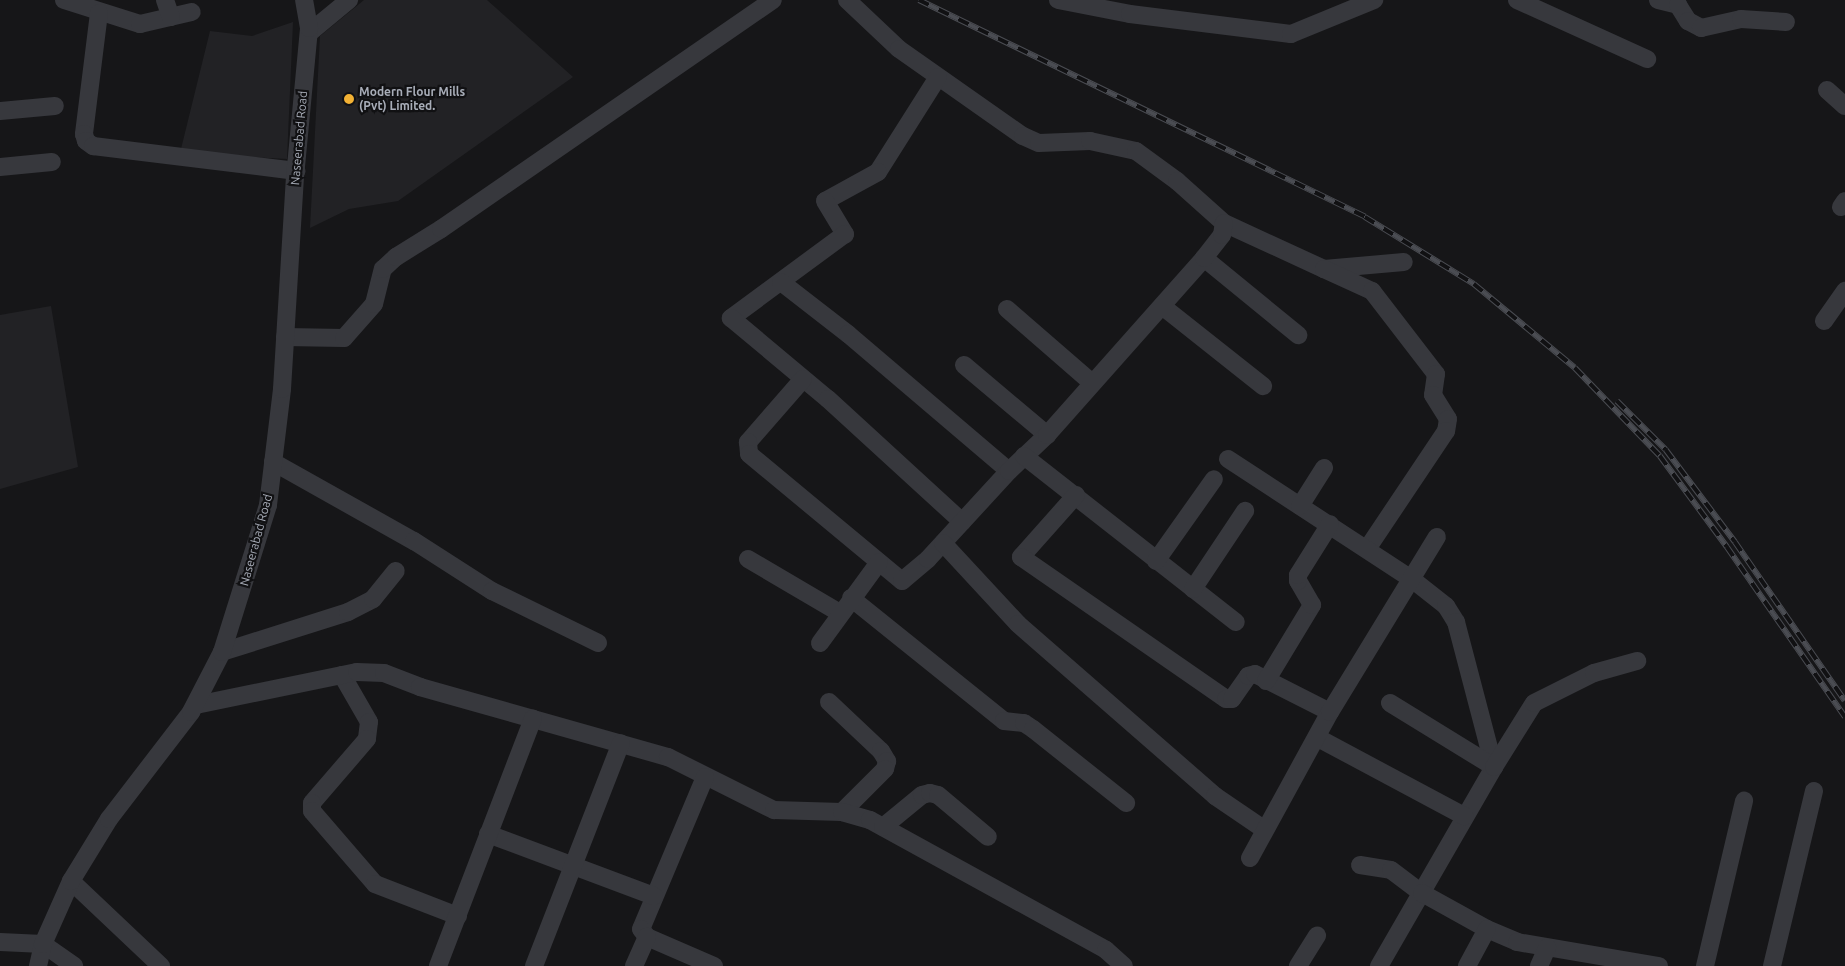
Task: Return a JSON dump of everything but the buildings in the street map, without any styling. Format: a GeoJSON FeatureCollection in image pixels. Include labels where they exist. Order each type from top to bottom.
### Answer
{"type":"FeatureCollection","features":[{"type":"Feature","properties":{"kind":"street"},"geometry":{"type":"LineString","coordinates":[[64,0],[140,24],[192,12]]}},
{"type":"Feature","properties":{"kind":"street"},"geometry":{"type":"LineString","coordinates":[[165,0],[171,17]]}},
{"type":"Feature","properties":{"kind":"street","name":"Naseerabad Road"},"geometry":{"type":"LineString","coordinates":[[38,966],[43,944],[71,881],[109,819],[196,705],[222,652],[268,505],[285,337],[296,171],[309,33],[304,0]]}},
{"type":"Feature","properties":{"kind":"street"},"geometry":{"type":"LineString","coordinates":[[309,33],[349,0]]}},
{"type":"Feature","properties":{"kind":"street"},"geometry":{"type":"LineString","coordinates":[[285,337],[344,338],[374,304],[383,269],[396,257],[441,229],[772,0]]}},
{"type":"Feature","properties":{"kind":"street"},"geometry":{"type":"LineString","coordinates":[[847,0],[899,49],[999,122],[1039,143],[1090,141],[1136,151],[1177,181],[1224,223],[1372,291],[1436,374],[1432,396],[1448,419],[1446,431],[1367,549]]}},
{"type":"Feature","properties":{"kind":"street"},"geometry":{"type":"LineString","coordinates":[[1058,0],[1130,14],[1291,34],[1374,0]]}},
{"type":"Feature","properties":{"kind":"street"},"geometry":{"type":"LineString","coordinates":[[1517,0],[1646,59]]}},
{"type":"Feature","properties":{"kind":"street"},"geometry":{"type":"LineString","coordinates":[[1658,0],[1678,5],[1688,21],[1701,28],[1741,19],[1786,22]]}},
{"type":"Feature","properties":{"kind":"street"},"geometry":{"type":"LineString","coordinates":[[100,12],[84,134],[86,141],[93,146],[296,171]]}},
{"type":"Feature","properties":{"kind":"street"},"geometry":{"type":"LineString","coordinates":[[938,77],[878,172],[825,201],[845,234],[731,318],[803,379],[962,522]]}},
{"type":"Feature","properties":{"kind":"street"},"geometry":{"type":"LineString","coordinates":[[1826,90],[1845,106]]}},
{"type":"Feature","properties":{"kind":"street"},"geometry":{"type":"LineString","coordinates":[[0,111],[55,106]]}},
{"type":"Feature","properties":{"kind":"street"},"geometry":{"type":"LineString","coordinates":[[0,167],[52,162]]}},
{"type":"Feature","properties":{"kind":"street"},"geometry":{"type":"LineString","coordinates":[[803,379],[748,442],[749,454],[902,581],[942,543],[1009,471],[1047,435],[1204,258],[1222,235],[1224,223]]}},
{"type":"Feature","properties":{"kind":"street"},"geometry":{"type":"LineString","coordinates":[[1204,258],[1298,335]]}},
{"type":"Feature","properties":{"kind":"street"},"geometry":{"type":"LineString","coordinates":[[1324,269],[1404,262]]}},
{"type":"Feature","properties":{"kind":"street"},"geometry":{"type":"LineString","coordinates":[[781,282],[848,334],[1009,471]]}},
{"type":"Feature","properties":{"kind":"street"},"geometry":{"type":"LineString","coordinates":[[1824,321],[1845,291]]}},
{"type":"Feature","properties":{"kind":"street"},"geometry":{"type":"LineString","coordinates":[[1162,306],[1263,386]]}},
{"type":"Feature","properties":{"kind":"street"},"geometry":{"type":"LineString","coordinates":[[1007,309],[1092,383]]}},
{"type":"Feature","properties":{"kind":"street"},"geometry":{"type":"LineString","coordinates":[[964,365],[1047,435]]}},
{"type":"Feature","properties":{"kind":"street"},"geometry":{"type":"LineString","coordinates":[[1024,456],[1236,622]]}},
{"type":"Feature","properties":{"kind":"street"},"geometry":{"type":"LineString","coordinates":[[1228,459],[1330,524],[1413,580],[1446,606],[1456,622],[1494,768]]}},
{"type":"Feature","properties":{"kind":"street"},"geometry":{"type":"LineString","coordinates":[[273,462],[414,541],[492,591],[598,644]]}},
{"type":"Feature","properties":{"kind":"street"},"geometry":{"type":"LineString","coordinates":[[1300,506],[1324,468]]}},
{"type":"Feature","properties":{"kind":"street"},"geometry":{"type":"LineString","coordinates":[[1156,561],[1214,479]]}},
{"type":"Feature","properties":{"kind":"street"},"geometry":{"type":"LineString","coordinates":[[1076,495],[1021,557],[1226,699],[1232,700],[1248,676],[1255,674],[1330,712]]}},
{"type":"Feature","properties":{"kind":"street"},"geometry":{"type":"LineString","coordinates":[[1192,589],[1246,511]]}},
{"type":"Feature","properties":{"kind":"street"},"geometry":{"type":"LineString","coordinates":[[1266,681],[1312,605],[1298,581],[1298,575],[1330,524]]}},
{"type":"Feature","properties":{"kind":"street"},"geometry":{"type":"LineString","coordinates":[[1250,858],[1318,738],[1330,712],[1413,580],[1437,537]]}},
{"type":"Feature","properties":{"kind":"street"},"geometry":{"type":"LineString","coordinates":[[942,543],[1018,624],[1216,796],[1265,830]]}},
{"type":"Feature","properties":{"kind":"street"},"geometry":{"type":"LineString","coordinates":[[748,558],[840,613]]}},
{"type":"Feature","properties":{"kind":"street"},"geometry":{"type":"LineString","coordinates":[[820,643],[879,562]]}},
{"type":"Feature","properties":{"kind":"street"},"geometry":{"type":"LineString","coordinates":[[222,652],[348,612],[372,599],[396,571]]}},
{"type":"Feature","properties":{"kind":"street"},"geometry":{"type":"LineString","coordinates":[[852,598],[1004,721],[1024,723],[1033,729],[1126,803]]}},
{"type":"Feature","properties":{"kind":"street"},"geometry":{"type":"LineString","coordinates":[[1379,966],[1464,816],[1534,702],[1594,673],[1637,661]]}},
{"type":"Feature","properties":{"kind":"street"},"geometry":{"type":"LineString","coordinates":[[196,705],[342,675],[373,670],[384,672],[420,687],[668,757],[774,810],[842,812],[870,820],[1106,950],[1121,965]]}},
{"type":"Feature","properties":{"kind":"street"},"geometry":{"type":"LineString","coordinates":[[342,675],[369,722],[367,739],[315,798],[312,811],[375,884],[458,916]]}},
{"type":"Feature","properties":{"kind":"street"},"geometry":{"type":"LineString","coordinates":[[829,702],[882,751],[887,760],[885,769],[842,812]]}},
{"type":"Feature","properties":{"kind":"street"},"geometry":{"type":"LineString","coordinates":[[1390,703],[1494,768]]}},
{"type":"Feature","properties":{"kind":"street"},"geometry":{"type":"LineString","coordinates":[[438,966],[533,719]]}},
{"type":"Feature","properties":{"kind":"street"},"geometry":{"type":"LineString","coordinates":[[1318,738],[1464,816]]}},
{"type":"Feature","properties":{"kind":"street"},"geometry":{"type":"LineString","coordinates":[[534,966],[621,743]]}},
{"type":"Feature","properties":{"kind":"street"},"geometry":{"type":"LineString","coordinates":[[705,777],[654,896],[642,929],[647,938],[696,963],[714,966]]}},
{"type":"Feature","properties":{"kind":"street"},"geometry":{"type":"LineString","coordinates":[[1772,966],[1814,791]]}},
{"type":"Feature","properties":{"kind":"street"},"geometry":{"type":"LineString","coordinates":[[883,827],[922,795],[930,793],[938,795],[988,837]]}},
{"type":"Feature","properties":{"kind":"street"},"geometry":{"type":"LineString","coordinates":[[1705,966],[1744,801]]}},
{"type":"Feature","properties":{"kind":"street"},"geometry":{"type":"LineString","coordinates":[[488,834],[654,896]]}},
{"type":"Feature","properties":{"kind":"street"},"geometry":{"type":"LineString","coordinates":[[1360,866],[1391,870],[1422,893],[1487,929],[1517,942],[1659,966]]}},
{"type":"Feature","properties":{"kind":"street"},"geometry":{"type":"LineString","coordinates":[[71,881],[161,966]]}},
{"type":"Feature","properties":{"kind":"street"},"geometry":{"type":"LineString","coordinates":[[1467,966],[1487,929]]}},
{"type":"Feature","properties":{"kind":"street"},"geometry":{"type":"LineString","coordinates":[[1298,966],[1317,935]]}},
{"type":"Feature","properties":{"kind":"street"},"geometry":{"type":"LineString","coordinates":[[634,966],[647,938]]}},
{"type":"Feature","properties":{"kind":"street"},"geometry":{"type":"LineString","coordinates":[[0,942],[43,944],[74,966]]}},
{"type":"Feature","properties":{"kind":"street"},"geometry":{"type":"LineString","coordinates":[[1539,966],[1547,948]]}},
{"type":"Feature","properties":{"kind":"shaded area"},"geometry":{"type":"Polygon","coordinates":[[[364,0],[487,0],[573,77],[398,201],[349,209],[310,228],[320,36],[364,0]]]}},
{"type":"Feature","properties":{"kind":"shaded area"},"geometry":{"type":"Polygon","coordinates":[[[293,22],[287,159],[180,153],[210,31],[252,36],[293,22]]]}},
{"type":"Feature","properties":{"kind":"shaded area"},"geometry":{"type":"Polygon","coordinates":[[[51,306],[78,467],[0,489],[0,315],[51,306]]]}},
{"type":"Feature","properties":{"kind":"railway"},"geometry":{"type":"LineString","coordinates":[[919,0],[1365,217],[1474,284],[1575,368],[1660,456],[1727,547],[1845,717]]}},
{"type":"Feature","properties":{"kind":"railway"},"geometry":{"type":"LineString","coordinates":[[1617,401],[1666,450],[1735,542],[1845,701]]}},
{"type":"Feature","properties":{"kind":"place","name":"Modern Flour Mills (Pvt) Limited."},"geometry":{"type":"Point","coordinates":[349,99]}}]}
